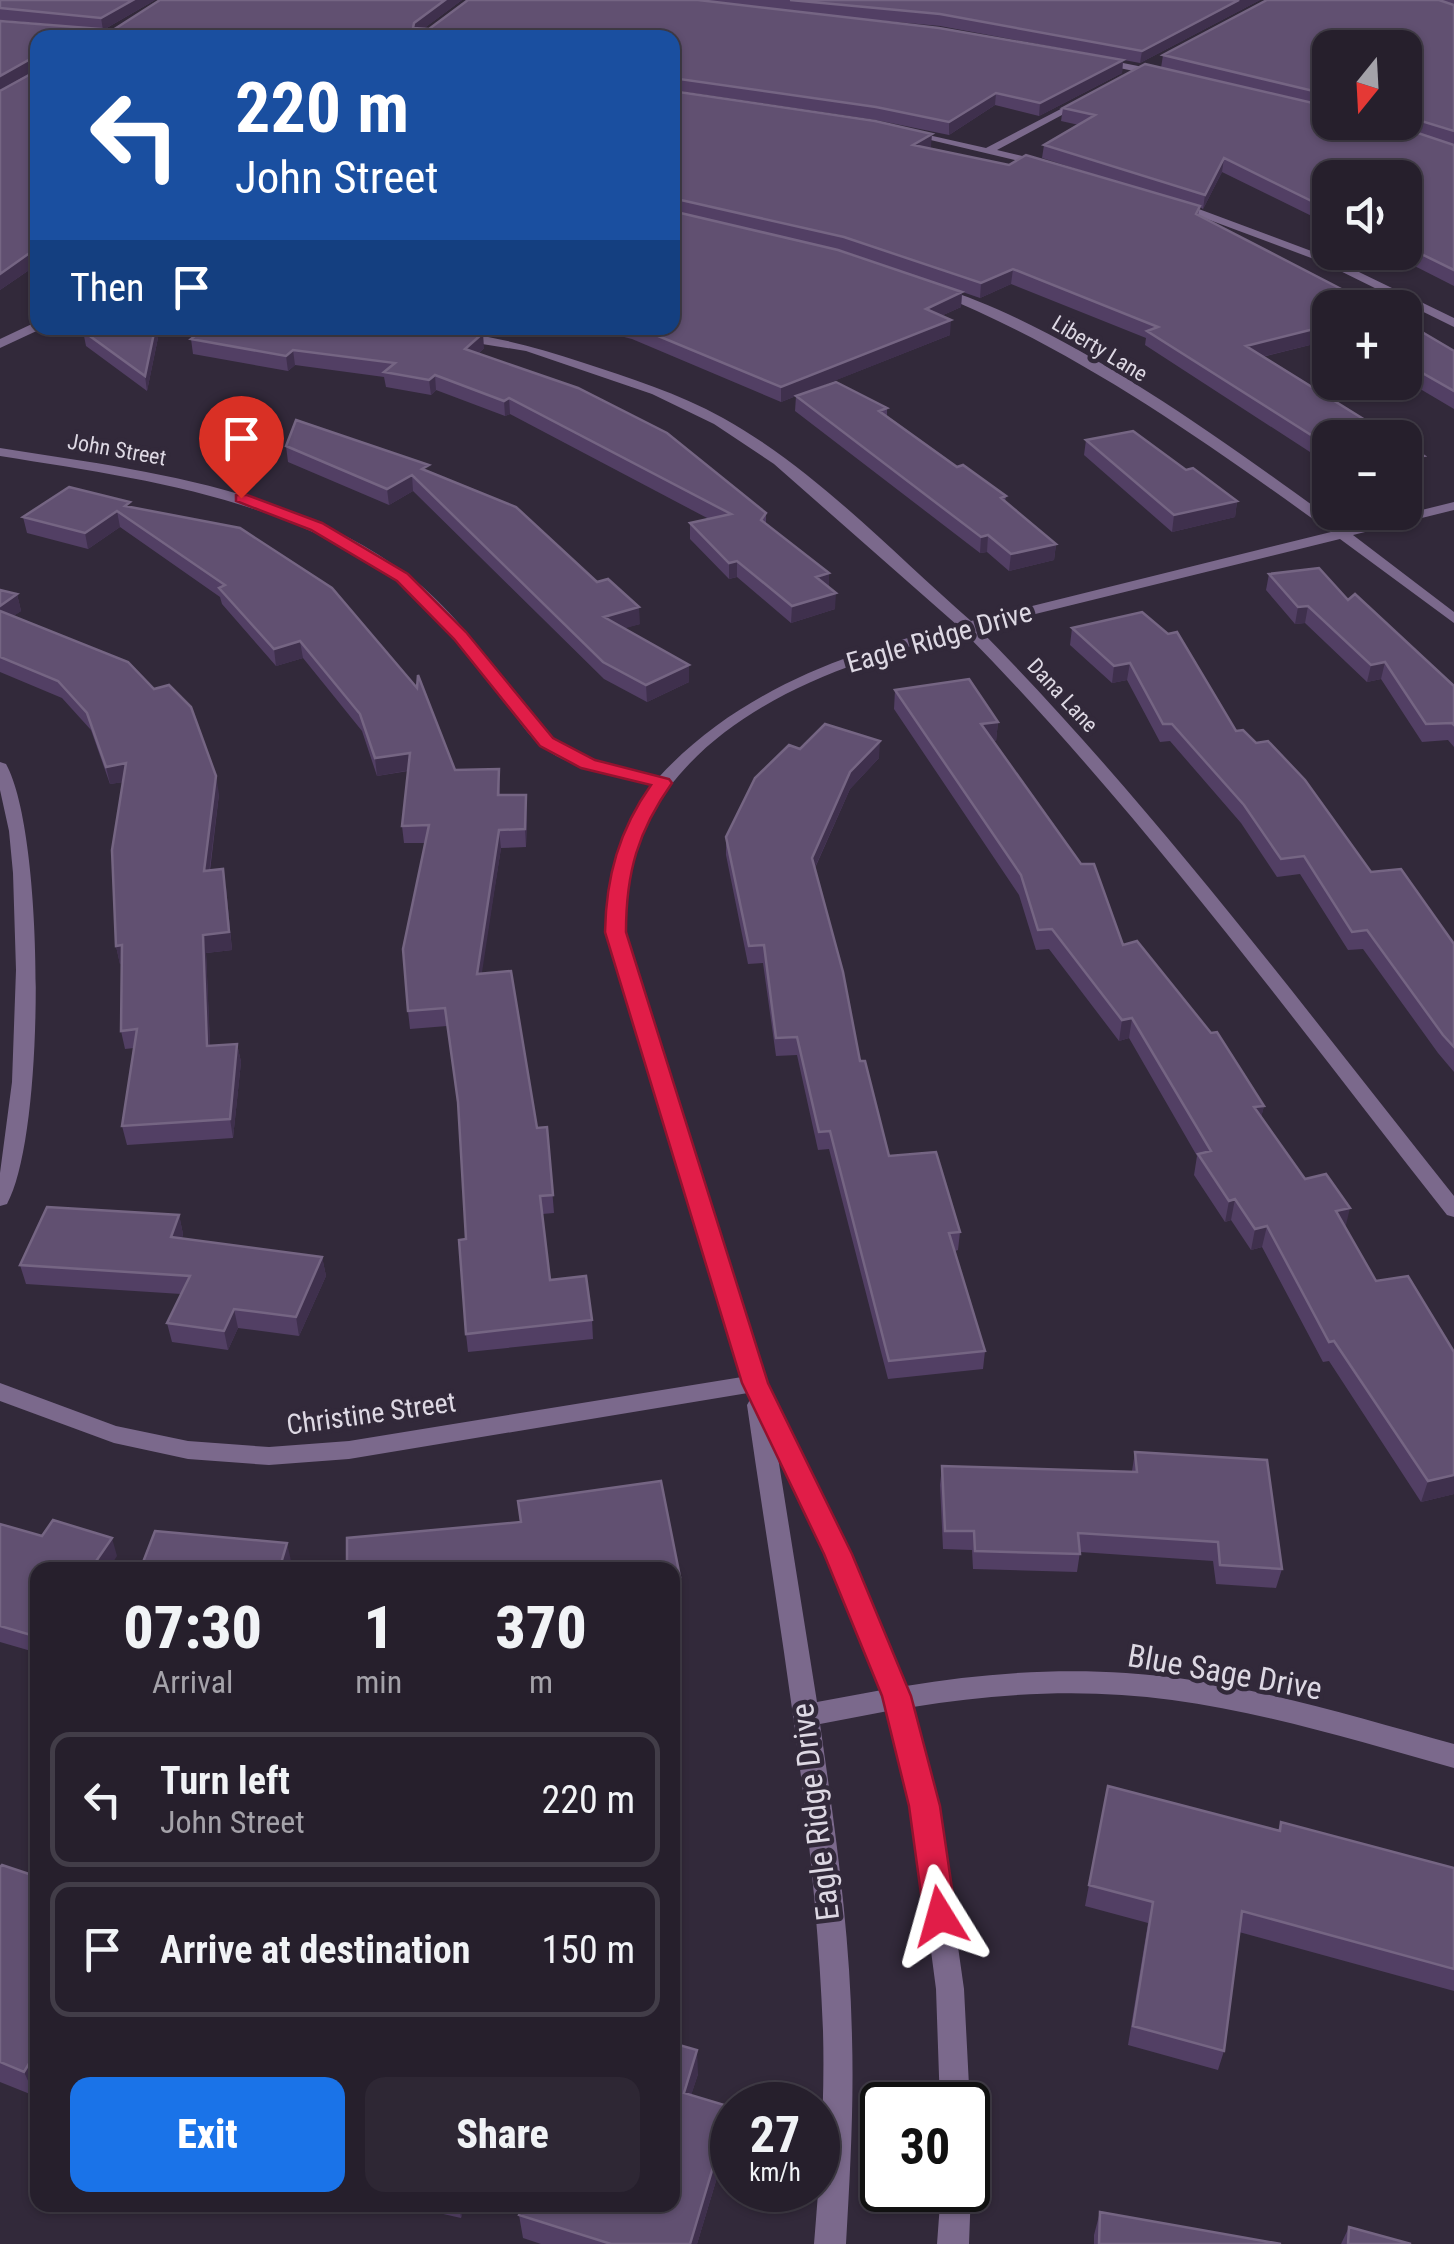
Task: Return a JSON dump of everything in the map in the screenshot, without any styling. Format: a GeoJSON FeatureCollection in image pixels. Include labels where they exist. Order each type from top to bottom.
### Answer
{"type":"FeatureCollection","features":[{"type":"Feature","properties":{"kind":"street"},"geometry":{"type":"LineString","coordinates":[[1077,57],[1177,78]]}},
{"type":"Feature","properties":{"kind":"street"},"geometry":{"type":"LineString","coordinates":[[1126,78],[1165,57]]}},
{"type":"Feature","properties":{"kind":"street"},"geometry":{"type":"LineString","coordinates":[[990,150],[1094,95]]}},
{"type":"Feature","properties":{"kind":"street"},"geometry":{"type":"LineString","coordinates":[[886,129],[1070,171]]}},
{"type":"Feature","properties":{"kind":"street"},"geometry":{"type":"LineString","coordinates":[[1157,197],[1326,260],[1454,323]]}},
{"type":"Feature","properties":{"kind":"street","name":"Liberty Lane"},"geometry":{"type":"LineString","coordinates":[[918,284],[1046,337],[1122,382],[1344,534],[1454,618]]}},
{"type":"Feature","properties":{"kind":"street"},"geometry":{"type":"LineString","coordinates":[[0,344],[30,330]]}},
{"type":"Feature","properties":{"kind":"street","name":"Dana Lane"},"geometry":{"type":"LineString","coordinates":[[450,335],[528,348],[656,390],[719,421],[792,472],[967,626],[1039,699],[1138,811],[1454,1210]]}},
{"type":"Feature","properties":{"kind":"street","name":"John Street"},"geometry":{"type":"LineString","coordinates":[[0,452],[223,494],[316,526],[402,578],[460,635],[546,742],[588,764],[663,783]]}},
{"type":"Feature","properties":{"kind":"street","name":"Eagle Ridge Drive"},"geometry":{"type":"LineString","coordinates":[[830,2244],[837,2183],[836,2025],[824,1872],[804,1716],[755,1383],[616,932],[616,894],[640,814],[663,783],[735,715],[803,680],[889,646],[1454,506]]}},
{"type":"Feature","properties":{"kind":"street"},"geometry":{"type":"LineString","coordinates":[[0,767],[11,794],[10,841],[26,922],[20,1115],[9,1186],[0,1199]]}},
{"type":"Feature","properties":{"kind":"street","name":"Eagle Ridge Drive"},"geometry":{"type":"LineString","coordinates":[[755,1383],[838,1554],[897,1696],[930,1843],[950,1989],[953,2082]]}},
{"type":"Feature","properties":{"kind":"street","name":"Christine Street"},"geometry":{"type":"LineString","coordinates":[[0,1392],[114,1434],[188,1450],[269,1456],[349,1450],[755,1383]]}},
{"type":"Feature","properties":{"kind":"street","name":"Blue Sage Drive"},"geometry":{"type":"LineString","coordinates":[[804,1716],[897,1696],[991,1685],[1129,1684],[1216,1696],[1454,1756]]}},
{"type":"Feature","properties":{"kind":"street"},"geometry":{"type":"LineString","coordinates":[[953,2244],[955,2212]]}},
{"type":"Feature","properties":{"kind":"building"},"geometry":{"type":"Polygon","coordinates":[[[0,0],[133,0],[101,18],[0,8],[0,0]]]}},
{"type":"Feature","properties":{"kind":"building"},"geometry":{"type":"Polygon","coordinates":[[[160,0],[445,0],[414,23],[413,28],[429,29],[468,0],[698,0],[939,28],[1123,60],[1040,103],[996,93],[949,122],[876,107],[680,79],[680,30],[113,30],[160,0]]]}},
{"type":"Feature","properties":{"kind":"building"},"geometry":{"type":"Polygon","coordinates":[[[790,0],[1239,0],[1142,51],[940,14],[790,0]]]}},
{"type":"Feature","properties":{"kind":"building"},"geometry":{"type":"Polygon","coordinates":[[[1267,0],[1439,0],[1454,5],[1454,131],[1422,121],[1422,30],[1312,30],[1312,91],[1163,55],[1267,0]]]}},
{"type":"Feature","properties":{"kind":"building"},"geometry":{"type":"Polygon","coordinates":[[[0,21],[113,30],[30,30],[30,59],[0,76],[0,21]]]}},
{"type":"Feature","properties":{"kind":"building"},"geometry":{"type":"Polygon","coordinates":[[[1145,64],[1312,103],[1312,140],[1422,140],[1422,134],[1454,145],[1454,270],[1422,254],[1422,160],[1312,160],[1312,201],[1224,158],[1205,195],[1044,145],[1095,115],[1063,108],[1145,64]]]}},
{"type":"Feature","properties":{"kind":"building"},"geometry":{"type":"Polygon","coordinates":[[[30,74],[30,253],[0,274],[0,91],[30,74]]]}},
{"type":"Feature","properties":{"kind":"building"},"geometry":{"type":"Polygon","coordinates":[[[680,92],[875,121],[932,134],[913,145],[1009,165],[1026,155],[1200,206],[1196,214],[1343,290],[1312,290],[1312,330],[1246,346],[1312,387],[1312,400],[1333,400],[1365,420],[1312,420],[1312,436],[1147,331],[1158,327],[1013,269],[981,283],[844,237],[680,200],[680,92]]]}},
{"type":"Feature","properties":{"kind":"building"},"geometry":{"type":"Polygon","coordinates":[[[680,213],[838,250],[962,292],[926,309],[951,320],[781,387],[656,335],[680,335],[680,213]]]}},
{"type":"Feature","properties":{"kind":"building"},"geometry":{"type":"Polygon","coordinates":[[[1422,332],[1454,351],[1454,391],[1422,373],[1422,332]]]}},
{"type":"Feature","properties":{"kind":"building"},"geometry":{"type":"Polygon","coordinates":[[[89,335],[154,335],[145,376],[89,335]]]}},
{"type":"Feature","properties":{"kind":"building"},"geometry":{"type":"Polygon","coordinates":[[[196,335],[481,335],[465,349],[578,388],[667,433],[766,513],[761,520],[829,573],[816,577],[836,593],[792,606],[737,561],[729,563],[690,523],[731,514],[509,398],[504,401],[435,375],[429,380],[384,372],[395,363],[293,350],[286,356],[191,339],[196,335]]]}},
{"type":"Feature","properties":{"kind":"building"},"geometry":{"type":"Polygon","coordinates":[[[836,382],[887,408],[879,411],[957,467],[963,465],[1006,496],[1001,498],[1056,544],[1011,554],[988,535],[981,537],[796,396],[836,382]]]}},
{"type":"Feature","properties":{"kind":"building"},"geometry":{"type":"Polygon","coordinates":[[[296,420],[429,465],[422,469],[516,507],[597,582],[608,579],[639,607],[604,617],[689,665],[646,685],[603,662],[412,475],[387,489],[286,446],[296,420]]]}},
{"type":"Feature","properties":{"kind":"building"},"geometry":{"type":"Polygon","coordinates":[[[1133,431],[1237,501],[1174,515],[1086,440],[1133,431]]]}},
{"type":"Feature","properties":{"kind":"building"},"geometry":{"type":"Polygon","coordinates":[[[69,487],[130,502],[125,506],[240,528],[332,588],[417,688],[418,675],[455,770],[499,769],[498,795],[526,795],[525,829],[499,830],[477,974],[511,971],[537,1128],[547,1127],[553,1195],[540,1196],[550,1280],[586,1276],[592,1320],[466,1334],[459,1240],[466,1239],[458,1102],[445,1008],[408,1011],[403,949],[429,825],[402,826],[410,753],[375,758],[360,714],[300,641],[274,649],[219,588],[225,585],[117,511],[85,533],[23,517],[69,487]]]}},
{"type":"Feature","properties":{"kind":"building"},"geometry":{"type":"Polygon","coordinates":[[[1319,568],[1348,600],[1355,594],[1454,686],[1454,725],[1426,724],[1385,662],[1371,665],[1308,606],[1298,607],[1269,574],[1319,568]]]}},
{"type":"Feature","properties":{"kind":"building"},"geometry":{"type":"Polygon","coordinates":[[[0,590],[17,594],[0,606],[0,590]]]}},
{"type":"Feature","properties":{"kind":"building"},"geometry":{"type":"Polygon","coordinates":[[[0,611],[128,662],[154,689],[169,685],[191,707],[216,776],[204,871],[223,869],[229,932],[203,935],[207,1046],[237,1044],[230,1119],[122,1126],[137,1029],[121,1031],[122,945],[116,946],[112,850],[126,763],[106,767],[87,713],[58,681],[0,657],[0,611]]]}},
{"type":"Feature","properties":{"kind":"building"},"geometry":{"type":"Polygon","coordinates":[[[1142,612],[1168,634],[1177,632],[1236,731],[1243,730],[1256,743],[1268,741],[1305,780],[1371,872],[1401,869],[1454,944],[1454,1047],[1367,930],[1352,932],[1304,856],[1281,859],[1244,805],[1172,724],[1163,724],[1130,663],[1114,666],[1072,628],[1142,612]]]}},
{"type":"Feature","properties":{"kind":"building"},"geometry":{"type":"Polygon","coordinates":[[[969,679],[998,722],[981,724],[1081,864],[1094,864],[1123,945],[1137,941],[1211,1033],[1217,1032],[1264,1106],[1254,1107],[1305,1179],[1326,1174],[1350,1208],[1336,1211],[1376,1281],[1408,1276],[1454,1352],[1454,1475],[1428,1481],[1334,1341],[1329,1342],[1267,1226],[1255,1229],[1235,1199],[1229,1201],[1198,1154],[1211,1151],[1132,1018],[1122,1020],[1052,929],[1038,930],[1021,875],[895,690],[969,679]]]}},
{"type":"Feature","properties":{"kind":"building"},"geometry":{"type":"Polygon","coordinates":[[[825,724],[880,741],[850,772],[812,858],[843,972],[860,1061],[865,1061],[889,1156],[936,1152],[960,1232],[949,1233],[985,1351],[889,1361],[830,1131],[819,1132],[797,1037],[776,1038],[764,945],[749,946],[726,837],[755,778],[789,745],[800,749],[825,724]]]}},
{"type":"Feature","properties":{"kind":"building"},"geometry":{"type":"Polygon","coordinates":[[[47,1207],[179,1215],[171,1237],[322,1257],[296,1317],[234,1309],[224,1331],[167,1323],[190,1276],[20,1265],[47,1207]]]}},
{"type":"Feature","properties":{"kind":"building"},"geometry":{"type":"Polygon","coordinates":[[[1135,1452],[1267,1460],[1282,1569],[1220,1565],[1218,1542],[1078,1533],[1080,1554],[975,1551],[974,1531],[945,1531],[942,1466],[1137,1472],[1135,1452]]]}},
{"type":"Feature","properties":{"kind":"building"},"geometry":{"type":"Polygon","coordinates":[[[661,1481],[677,1562],[347,1562],[347,1538],[521,1522],[518,1501],[661,1481]]]}},
{"type":"Feature","properties":{"kind":"building"},"geometry":{"type":"Polygon","coordinates":[[[53,1520],[112,1538],[96,1562],[30,1562],[30,1635],[0,1626],[0,1524],[42,1536],[53,1520]]]}},
{"type":"Feature","properties":{"kind":"building"},"geometry":{"type":"Polygon","coordinates":[[[155,1531],[287,1543],[281,1562],[143,1562],[155,1531]]]}},
{"type":"Feature","properties":{"kind":"building"},"geometry":{"type":"Polygon","coordinates":[[[1108,1786],[1280,1831],[1281,1822],[1454,1868],[1454,1969],[1242,1911],[1224,2051],[1133,2026],[1153,1902],[1089,1885],[1108,1786]]]}},
{"type":"Feature","properties":{"kind":"building"},"geometry":{"type":"Polygon","coordinates":[[[0,1867],[30,1874],[30,2062],[24,2072],[0,2062],[0,1867]]]}},
{"type":"Feature","properties":{"kind":"building"},"geometry":{"type":"Polygon","coordinates":[[[680,2045],[697,2050],[684,2093],[710,2101],[710,2177],[690,2244],[611,2244],[519,2215],[680,2212],[680,2045]]]}},
{"type":"Feature","properties":{"kind":"building"},"geometry":{"type":"Polygon","coordinates":[[[1100,2212],[1281,2244],[1099,2244],[1100,2212]]]}},
{"type":"Feature","properties":{"kind":"building"},"geometry":{"type":"Polygon","coordinates":[[[1349,2227],[1411,2244],[1348,2244],[1349,2227]]]}},
{"type":"Feature","properties":{"kind":"route"},"geometry":{"type":"LineString","coordinates":[[241,498],[316,526],[402,578],[460,635],[546,742],[588,764],[663,783],[640,814],[622,866],[616,894],[616,932],[636,1008],[755,1383],[838,1554],[897,1696],[924,1806],[940,1916]]}}]}
